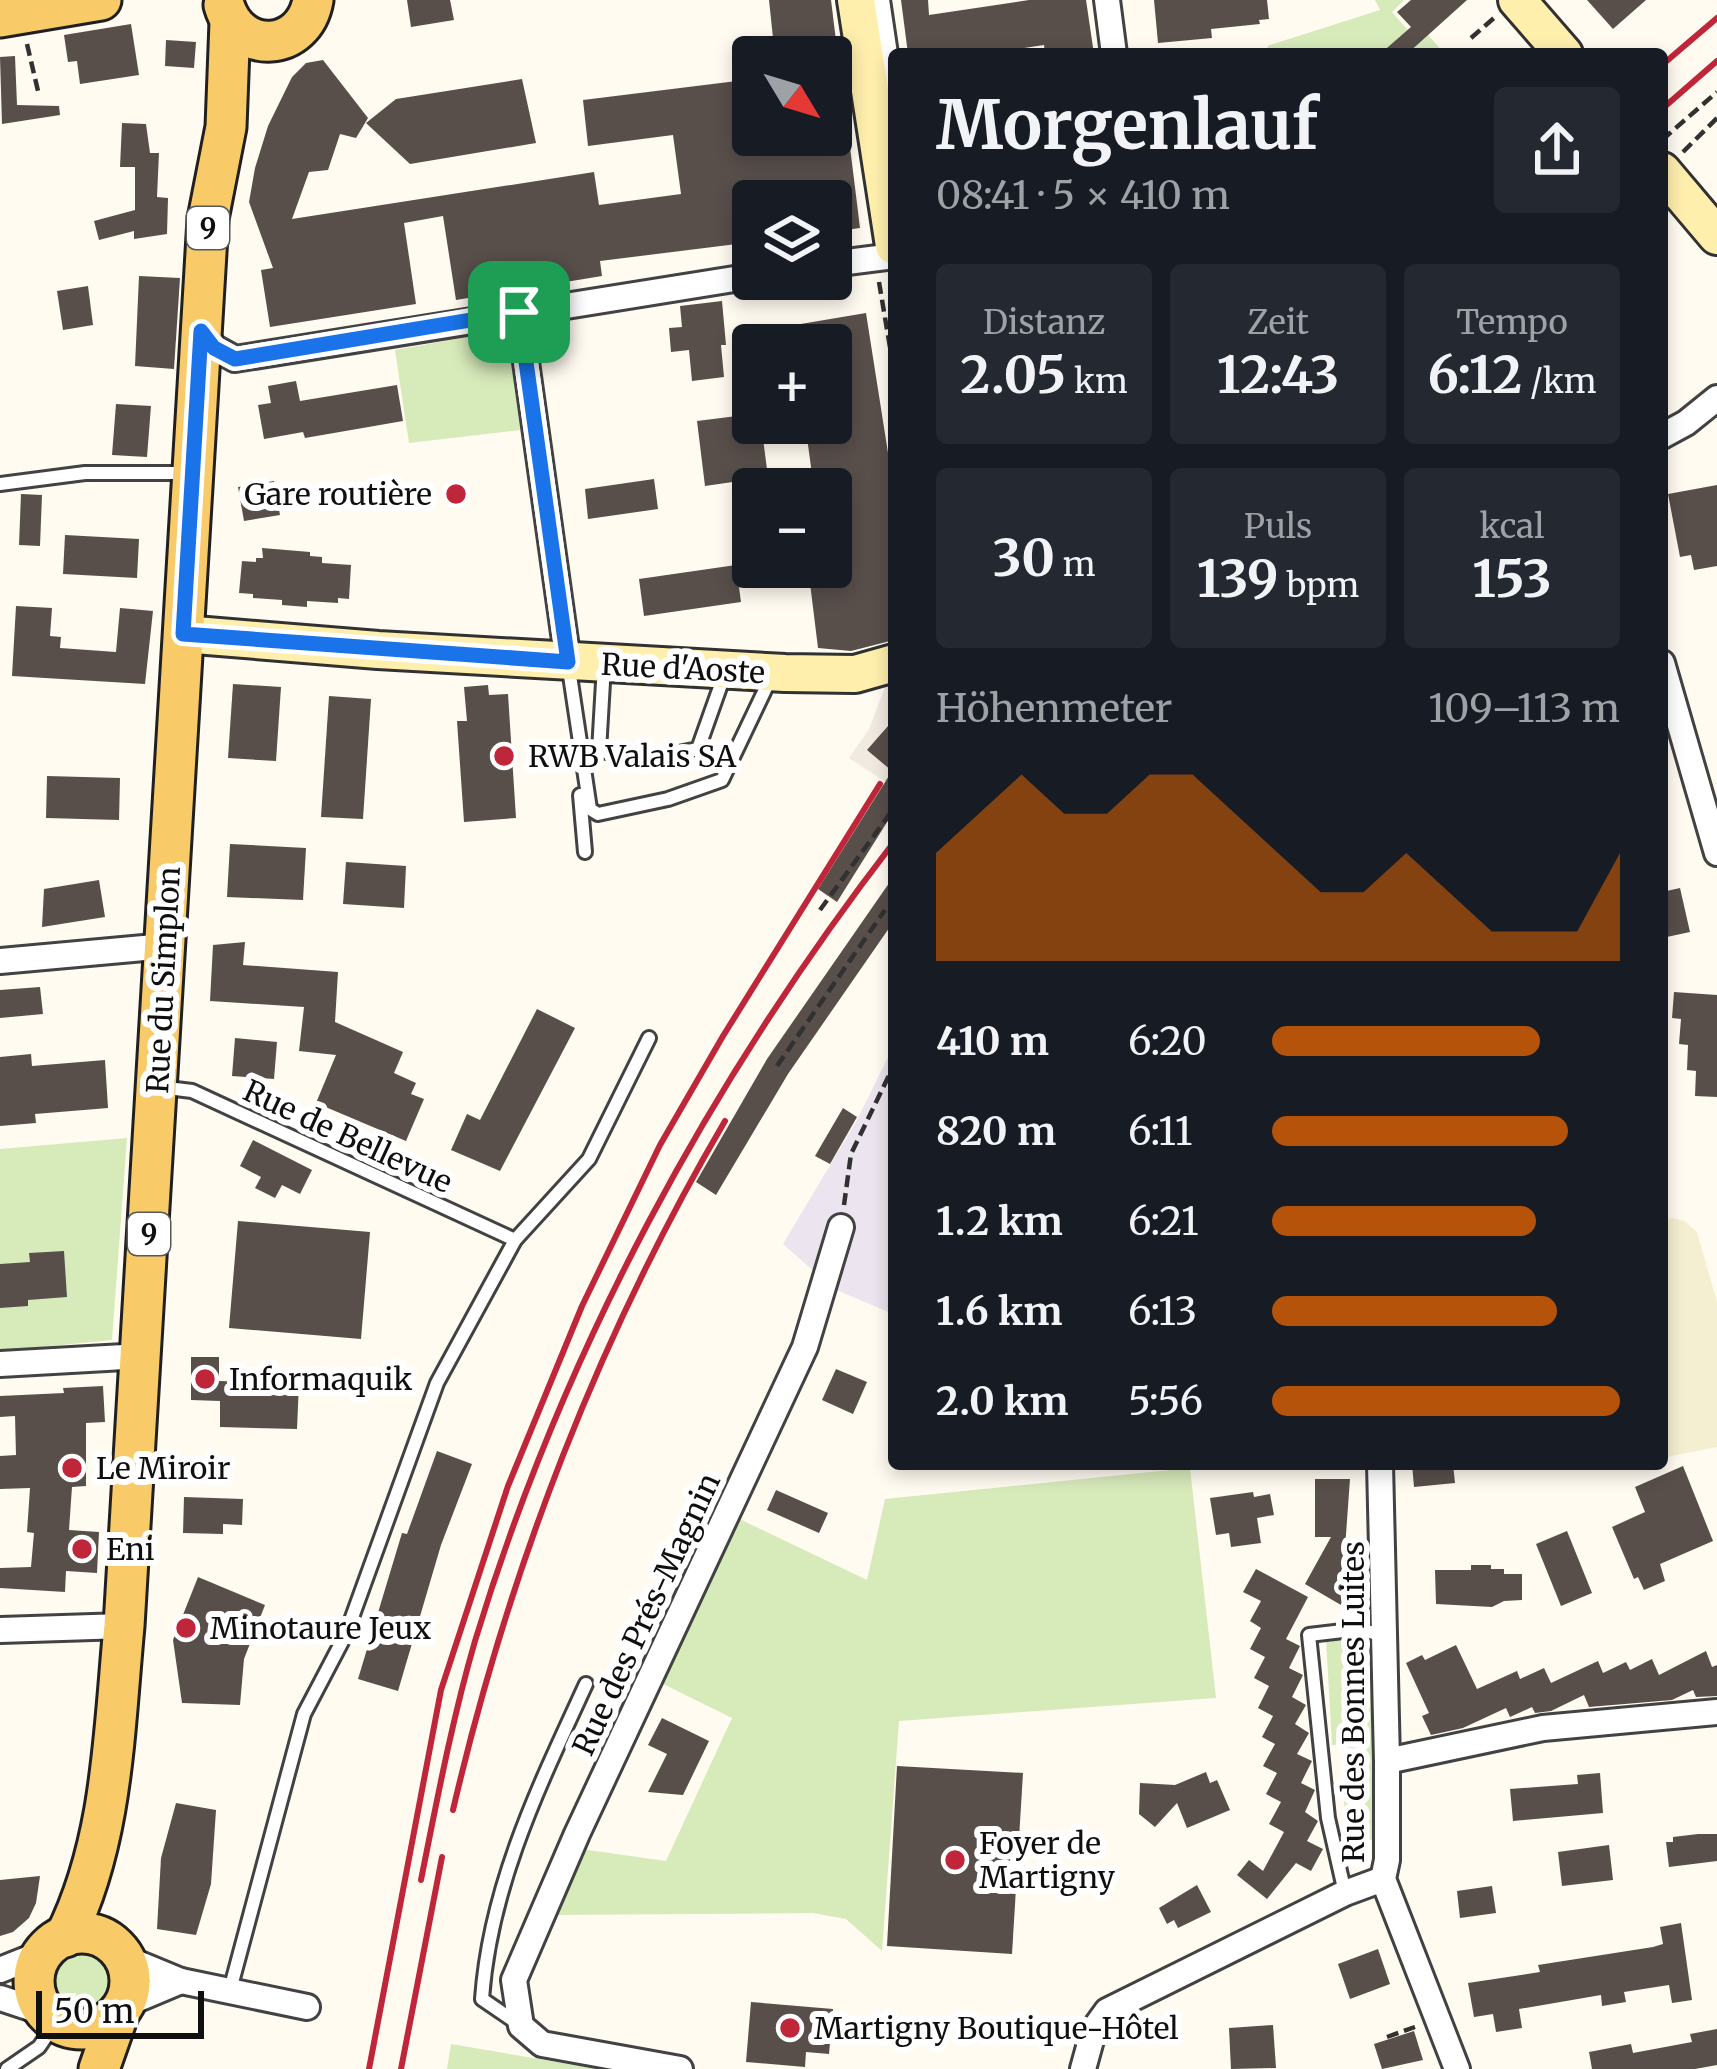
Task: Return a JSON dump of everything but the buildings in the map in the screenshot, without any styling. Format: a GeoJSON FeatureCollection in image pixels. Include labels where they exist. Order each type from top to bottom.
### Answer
{"type":"FeatureCollection","features":[{"type":"Feature","properties":{"kind":"main road"},"geometry":{"type":"LineString","coordinates":[[13,26],[101,0]]}},
{"type":"Feature","properties":{"kind":"main road","name":"9"},"geometry":{"type":"LineString","coordinates":[[218,8],[252,40],[308,14]]}},
{"type":"Feature","properties":{"kind":"main road","name":"Rue du Simplon"},"geometry":{"type":"LineString","coordinates":[[121,1954],[109,1904],[103,1833],[124,1626],[142,1356],[201,331],[212,188],[226,128],[218,8]]}},
{"type":"Feature","properties":{"kind":"main road","name":"Rue du Simplon"},"geometry":{"type":"LineString","coordinates":[[226,128],[268,56],[308,14]]}},
{"type":"Feature","properties":{"kind":"main road","name":"Rue du Simplon"},"geometry":{"type":"LineString","coordinates":[[55,1944],[82,1901],[103,1833]]}},
{"type":"Feature","properties":{"kind":"main road"},"geometry":{"type":"LineString","coordinates":[[55,1944],[94,1935],[121,1954]]}},
{"type":"Feature","properties":{"kind":"main road","name":"9"},"geometry":{"type":"LineString","coordinates":[[55,1944],[38,1964],[34,1984],[76,2069]]}},
{"type":"Feature","properties":{"kind":"main road","name":"9"},"geometry":{"type":"LineString","coordinates":[[99,2069],[130,1982],[121,1954]]}},
{"type":"Feature","properties":{"kind":"main road"},"geometry":{"type":"LineString","coordinates":[[54,2019],[88,2029],[102,2025],[121,2008]]}},
{"type":"Feature","properties":{"kind":"street"},"geometry":{"type":"LineString","coordinates":[[856,0],[884,261]]}},
{"type":"Feature","properties":{"kind":"street"},"geometry":{"type":"LineString","coordinates":[[877,0],[888,74]]}},
{"type":"Feature","properties":{"kind":"street"},"geometry":{"type":"LineString","coordinates":[[1107,0],[1113,48]]}},
{"type":"Feature","properties":{"kind":"street"},"geometry":{"type":"LineString","coordinates":[[1519,7],[1558,48]]}},
{"type":"Feature","properties":{"kind":"street"},"geometry":{"type":"LineString","coordinates":[[1671,163],[1717,236]]}},
{"type":"Feature","properties":{"kind":"street"},"geometry":{"type":"LineString","coordinates":[[852,261],[888,257]]}},
{"type":"Feature","properties":{"kind":"street"},"geometry":{"type":"LineString","coordinates":[[201,331],[214,348],[235,359],[732,279]]}},
{"type":"Feature","properties":{"kind":"street"},"geometry":{"type":"LineString","coordinates":[[519,312],[586,663]]}},
{"type":"Feature","properties":{"kind":"street"},"geometry":{"type":"LineString","coordinates":[[1668,433],[1717,398]]}},
{"type":"Feature","properties":{"kind":"street","name":"Rue d'Aoste"},"geometry":{"type":"LineString","coordinates":[[183,634],[773,673],[855,674],[888,665]]}},
{"type":"Feature","properties":{"kind":"street"},"geometry":{"type":"LineString","coordinates":[[1668,684],[1717,853]]}},
{"type":"Feature","properties":{"kind":"street"},"geometry":{"type":"LineString","coordinates":[[0,961],[166,946]]}},
{"type":"Feature","properties":{"kind":"street","name":"Rue des Prés-Magnin"},"geometry":{"type":"LineString","coordinates":[[521,2026],[514,1981],[577,1834],[805,1347],[841,1227]]}},
{"type":"Feature","properties":{"kind":"street"},"geometry":{"type":"LineString","coordinates":[[0,1364],[142,1356]]}},
{"type":"Feature","properties":{"kind":"street","name":"Rue des Bonnes Luites"},"geometry":{"type":"LineString","coordinates":[[1380,1470],[1388,1860],[1383,1879],[1457,2069]]}},
{"type":"Feature","properties":{"kind":"street"},"geometry":{"type":"LineString","coordinates":[[0,1630],[124,1626]]}},
{"type":"Feature","properties":{"kind":"street"},"geometry":{"type":"LineString","coordinates":[[1387,1761],[1544,1728],[1717,1712]]}},
{"type":"Feature","properties":{"kind":"street"},"geometry":{"type":"LineString","coordinates":[[1083,2069],[1094,2029],[1107,2011],[1345,1893],[1383,1879]]}},
{"type":"Feature","properties":{"kind":"street"},"geometry":{"type":"LineString","coordinates":[[0,1970],[55,1944]]}},
{"type":"Feature","properties":{"kind":"street"},"geometry":{"type":"LineString","coordinates":[[121,1954],[181,1981],[307,2007]]}},
{"type":"Feature","properties":{"kind":"street"},"geometry":{"type":"LineString","coordinates":[[121,2008],[181,1981]]}},
{"type":"Feature","properties":{"kind":"street"},"geometry":{"type":"LineString","coordinates":[[0,1998],[54,2019]]}},
{"type":"Feature","properties":{"kind":"street"},"geometry":{"type":"LineString","coordinates":[[521,2026],[542,2044],[680,2069]]}},
{"type":"Feature","properties":{"kind":"lane"},"geometry":{"type":"LineString","coordinates":[[0,484],[85,473],[192,473]]}},
{"type":"Feature","properties":{"kind":"lane"},"geometry":{"type":"LineString","coordinates":[[586,663],[599,751],[654,758],[698,749],[726,670]]}},
{"type":"Feature","properties":{"kind":"lane"},"geometry":{"type":"LineString","coordinates":[[586,663],[773,673],[722,780],[668,799],[598,814],[590,809],[586,663]]}},
{"type":"Feature","properties":{"kind":"lane"},"geometry":{"type":"LineString","coordinates":[[585,852],[586,663]]}},
{"type":"Feature","properties":{"kind":"lane"},"geometry":{"type":"LineString","coordinates":[[230,1990],[304,1714],[346,1634],[437,1383],[515,1240],[589,1160],[649,1038]]}},
{"type":"Feature","properties":{"kind":"lane","name":"Rue de Bellevue"},"geometry":{"type":"LineString","coordinates":[[158,1087],[192,1091],[515,1240]]}},
{"type":"Feature","properties":{"kind":"lane"},"geometry":{"type":"LineString","coordinates":[[1345,1893],[1328,1818],[1309,1634],[1360,1629],[1384,1636]]}},
{"type":"Feature","properties":{"kind":"lane"},"geometry":{"type":"LineString","coordinates":[[521,2026],[482,1999],[485,1959],[500,1892],[526,1815],[586,1684]]}},
{"type":"Feature","properties":{"kind":"lane"},"geometry":{"type":"LineString","coordinates":[[7,2069],[39,2047],[54,2019]]}},
{"type":"Feature","properties":{"kind":"path"},"geometry":{"type":"LineString","coordinates":[[1471,38],[1495,17],[1519,7]]}},
{"type":"Feature","properties":{"kind":"path"},"geometry":{"type":"LineString","coordinates":[[13,26],[38,91]]}},
{"type":"Feature","properties":{"kind":"path"},"geometry":{"type":"LineString","coordinates":[[1668,134],[1717,92]]}},
{"type":"Feature","properties":{"kind":"path"},"geometry":{"type":"LineString","coordinates":[[1671,163],[1717,118]]}},
{"type":"Feature","properties":{"kind":"path"},"geometry":{"type":"LineString","coordinates":[[884,261],[880,283],[888,333]]}},
{"type":"Feature","properties":{"kind":"path"},"geometry":{"type":"LineString","coordinates":[[820,910],[888,816]]}},
{"type":"Feature","properties":{"kind":"path"},"geometry":{"type":"LineString","coordinates":[[777,1066],[885,910]]}},
{"type":"Feature","properties":{"kind":"path"},"geometry":{"type":"LineString","coordinates":[[841,1227],[850,1154],[888,1077]]}},
{"type":"Feature","properties":{"kind":"path"},"geometry":{"type":"LineString","coordinates":[[1387,2037],[1418,2025],[1427,2030],[1440,2024]]}},
{"type":"Feature","properties":{"kind":"shaded area"},"geometry":{"type":"Polygon","coordinates":[[[888,684],[888,724],[881,733],[888,739],[887,783],[849,758],[869,729],[888,684]]]}},
{"type":"Feature","properties":{"kind":"shaded area"},"geometry":{"type":"Polygon","coordinates":[[[888,1057],[888,1312],[834,1289],[783,1244],[856,1122],[888,1057]]]}},
{"type":"Feature","properties":{"kind":"shaded area"},"geometry":{"type":"Polygon","coordinates":[[[1668,1219],[1685,1221],[1697,1232],[1717,1302],[1717,1447],[1668,1457],[1668,1219]]]}},
{"type":"Feature","properties":{"kind":"green space"},"geometry":{"type":"Polygon","coordinates":[[[1375,0],[1404,0],[1392,12],[1419,43],[1428,35],[1440,48],[1267,46],[1380,10],[1375,0]]]}},
{"type":"Feature","properties":{"kind":"green space"},"geometry":{"type":"Polygon","coordinates":[[[507,330],[520,430],[409,443],[395,350],[507,330]]]}},
{"type":"Feature","properties":{"kind":"green space"},"geometry":{"type":"Polygon","coordinates":[[[127,1138],[112,1340],[0,1351],[0,1149],[127,1138]]]}},
{"type":"Feature","properties":{"kind":"green space"},"geometry":{"type":"Polygon","coordinates":[[[1190,1470],[1216,1698],[899,1721],[882,1951],[846,1919],[813,1913],[553,1915],[581,1849],[666,1861],[732,1718],[655,1680],[733,1516],[867,1580],[885,1499],[1190,1470]]]}},
{"type":"Feature","properties":{"kind":"green space"},"geometry":{"type":"Polygon","coordinates":[[[1364,1636],[1371,1643],[1366,1666],[1371,1666],[1376,1839],[1345,1842],[1343,1745],[1332,1745],[1326,1639],[1364,1636]]]}},
{"type":"Feature","properties":{"kind":"green space"},"geometry":{"type":"Polygon","coordinates":[[[83,1955],[104,1963],[112,1984],[104,2005],[83,2013],[62,2005],[54,1984],[62,1963],[83,1955]]]}},
{"type":"Feature","properties":{"kind":"green space"},"geometry":{"type":"Polygon","coordinates":[[[451,2044],[597,2069],[447,2069],[451,2044]]]}},
{"type":"Feature","properties":{"kind":"railway"},"geometry":{"type":"LineString","coordinates":[[1668,60],[1717,18]]}},
{"type":"Feature","properties":{"kind":"railway"},"geometry":{"type":"LineString","coordinates":[[1668,104],[1717,61]]}},
{"type":"Feature","properties":{"kind":"railway"},"geometry":{"type":"LineString","coordinates":[[369,2069],[441,1690],[508,1486],[582,1306],[660,1145],[880,784]]}},
{"type":"Feature","properties":{"kind":"railway"},"geometry":{"type":"LineString","coordinates":[[421,1880],[475,1641],[511,1533],[597,1324],[703,1124],[826,933],[888,850]]}},
{"type":"Feature","properties":{"kind":"railway"},"geometry":{"type":"LineString","coordinates":[[453,1810],[502,1631],[563,1455],[638,1285],[725,1121]]}},
{"type":"Feature","properties":{"kind":"railway"},"geometry":{"type":"LineString","coordinates":[[401,2069],[442,1857]]}},
{"type":"Feature","properties":{"kind":"place","name":"Gare routière"},"geometry":{"type":"Point","coordinates":[456,494]}},
{"type":"Feature","properties":{"kind":"place","name":"RWB Valais SA"},"geometry":{"type":"Point","coordinates":[504,756]}},
{"type":"Feature","properties":{"kind":"place","name":"Informaquik"},"geometry":{"type":"Point","coordinates":[205,1379]}},
{"type":"Feature","properties":{"kind":"place","name":"Le Miroir"},"geometry":{"type":"Point","coordinates":[72,1468]}},
{"type":"Feature","properties":{"kind":"place","name":"Eni"},"geometry":{"type":"Point","coordinates":[82,1549]}},
{"type":"Feature","properties":{"kind":"place","name":"Minotaure Jeux"},"geometry":{"type":"Point","coordinates":[186,1628]}},
{"type":"Feature","properties":{"kind":"place","name":"Foyer de Martigny"},"geometry":{"type":"Point","coordinates":[955,1860]}},
{"type":"Feature","properties":{"kind":"place","name":"Martigny Boutique-Hôtel"},"geometry":{"type":"Point","coordinates":[790,2028]}},
{"type":"Feature","properties":{"kind":"route"},"geometry":{"type":"LineString","coordinates":[[519,312],[568,662],[183,634],[201,331],[214,348],[235,359],[519,312]]}}]}
